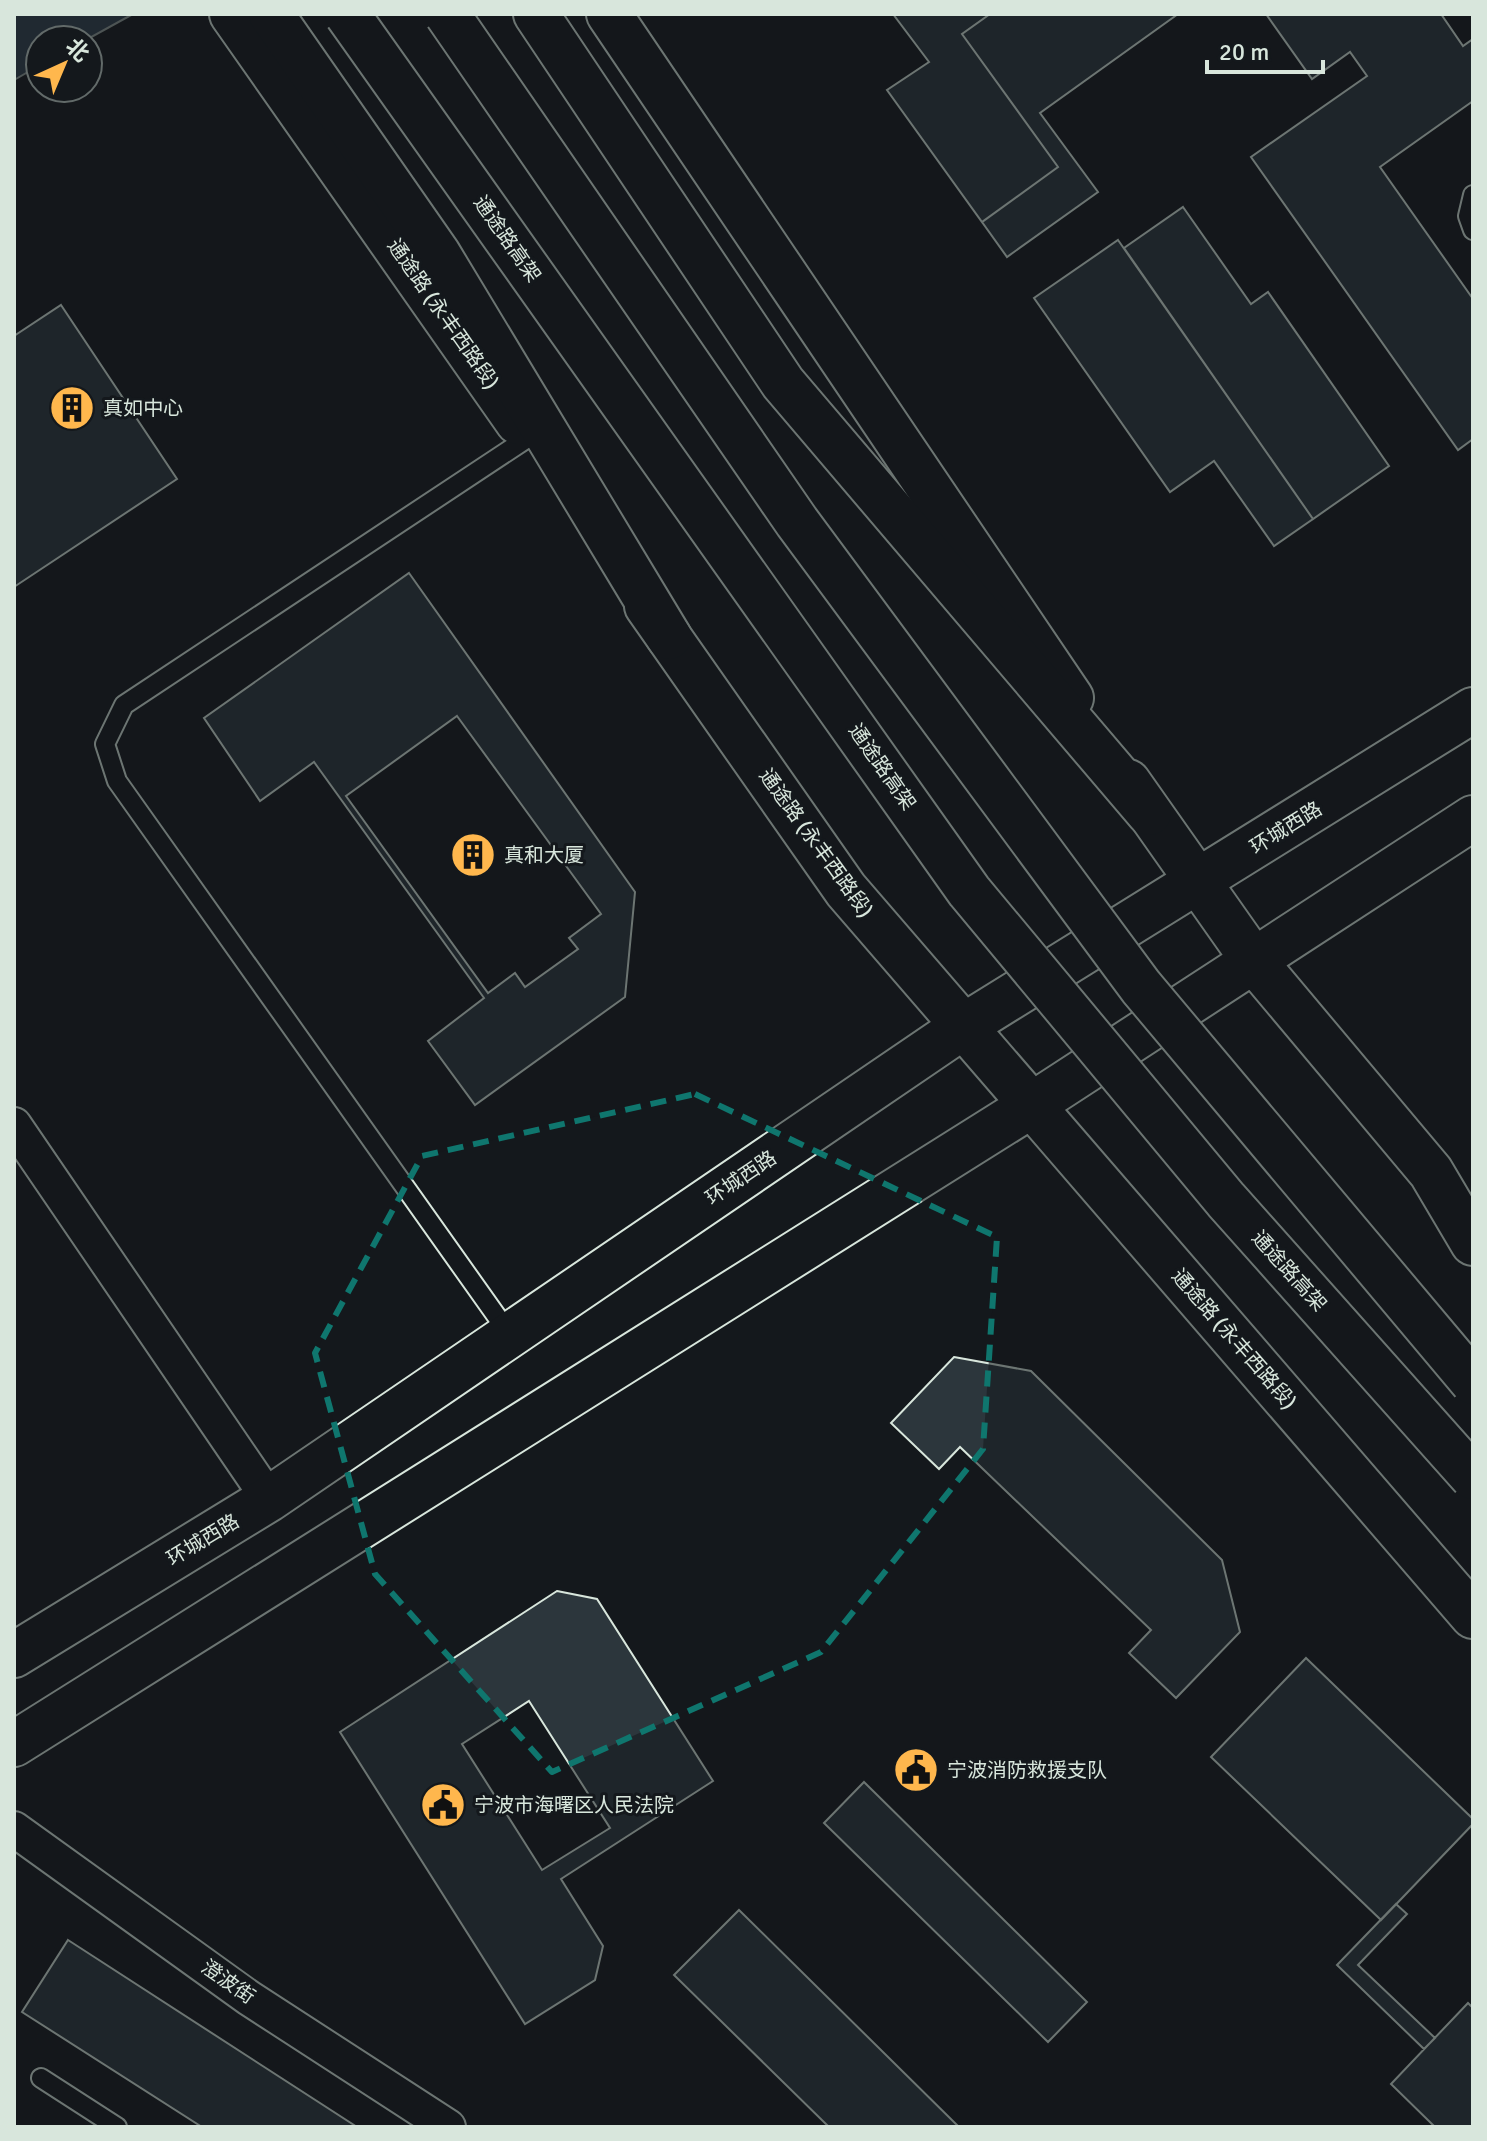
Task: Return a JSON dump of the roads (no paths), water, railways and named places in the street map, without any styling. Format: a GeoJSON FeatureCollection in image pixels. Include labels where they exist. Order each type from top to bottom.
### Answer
{"type":"FeatureCollection","features":[{"type":"Feature","properties":{"kind":"main road","name":"通途路 (永丰西路段)"},"geometry":{"type":"LineString","coordinates":[[232,14],[846,890],[1473,1616]]}},
{"type":"Feature","properties":{"kind":"main road"},"geometry":{"type":"LineString","coordinates":[[271,14],[438,254],[669,637]]}},
{"type":"Feature","properties":{"kind":"main road","name":"通途路高架"},"geometry":{"type":"LineString","coordinates":[[347,14],[969,891],[1226,1200],[1473,1477]]}},
{"type":"Feature","properties":{"kind":"main road"},"geometry":{"type":"LineString","coordinates":[[447,14],[797,522],[1141,987],[1473,1382]]}},
{"type":"Feature","properties":{"kind":"main road"},"geometry":{"type":"LineString","coordinates":[[536,14],[783,383],[1149,813]]}},
{"type":"Feature","properties":{"kind":"main road"},"geometry":{"type":"LineString","coordinates":[[609,14],[1149,813],[1254,961],[1473,1222]]}},
{"type":"Feature","properties":{"kind":"main road","name":"环城西路"},"geometry":{"type":"LineString","coordinates":[[14,1655],[269,1499],[964,1026],[1199,883],[1473,710]]}},
{"type":"Feature","properties":{"kind":"main road"},"geometry":{"type":"LineString","coordinates":[[14,1744],[1032,1105],[1473,818]]}},
{"type":"Feature","properties":{"kind":"main road"},"geometry":{"type":"LineString","coordinates":[[1431,1172],[1473,1243]]}},
{"type":"Feature","properties":{"kind":"street"},"geometry":{"type":"LineString","coordinates":[[14,1125],[269,1499]]}},
{"type":"Feature","properties":{"kind":"street","name":"澄波街"},"geometry":{"type":"LineString","coordinates":[[14,1829],[249,1998],[448,2127]]}},
{"type":"Feature","properties":{"kind":"lane"},"geometry":{"type":"LineString","coordinates":[[1473,195],[1468,216],[1473,230]]}},
{"type":"Feature","properties":{"kind":"lane"},"geometry":{"type":"LineString","coordinates":[[510,1335],[117,781],[105,744],[124,705],[529,437]]}},
{"type":"Feature","properties":{"kind":"lane"},"geometry":{"type":"LineString","coordinates":[[41,2078],[117,2127]]}},
{"type":"Feature","properties":{"kind":"water"},"geometry":{"type":"Polygon","coordinates":[[[14,14],[133,14],[104,30],[104,24],[24,24],[24,74],[14,80],[14,14]]]}},
{"type":"Feature","properties":{"kind":"place","name":"真如中心"},"geometry":{"type":"Point","coordinates":[72,408]}},
{"type":"Feature","properties":{"kind":"place","name":"真和大厦"},"geometry":{"type":"Point","coordinates":[473,855]}},
{"type":"Feature","properties":{"kind":"place","name":"宁波消防救援支队"},"geometry":{"type":"Point","coordinates":[916,1770]}},
{"type":"Feature","properties":{"kind":"place","name":"宁波市海曙区人民法院"},"geometry":{"type":"Point","coordinates":[443,1805]}}]}
